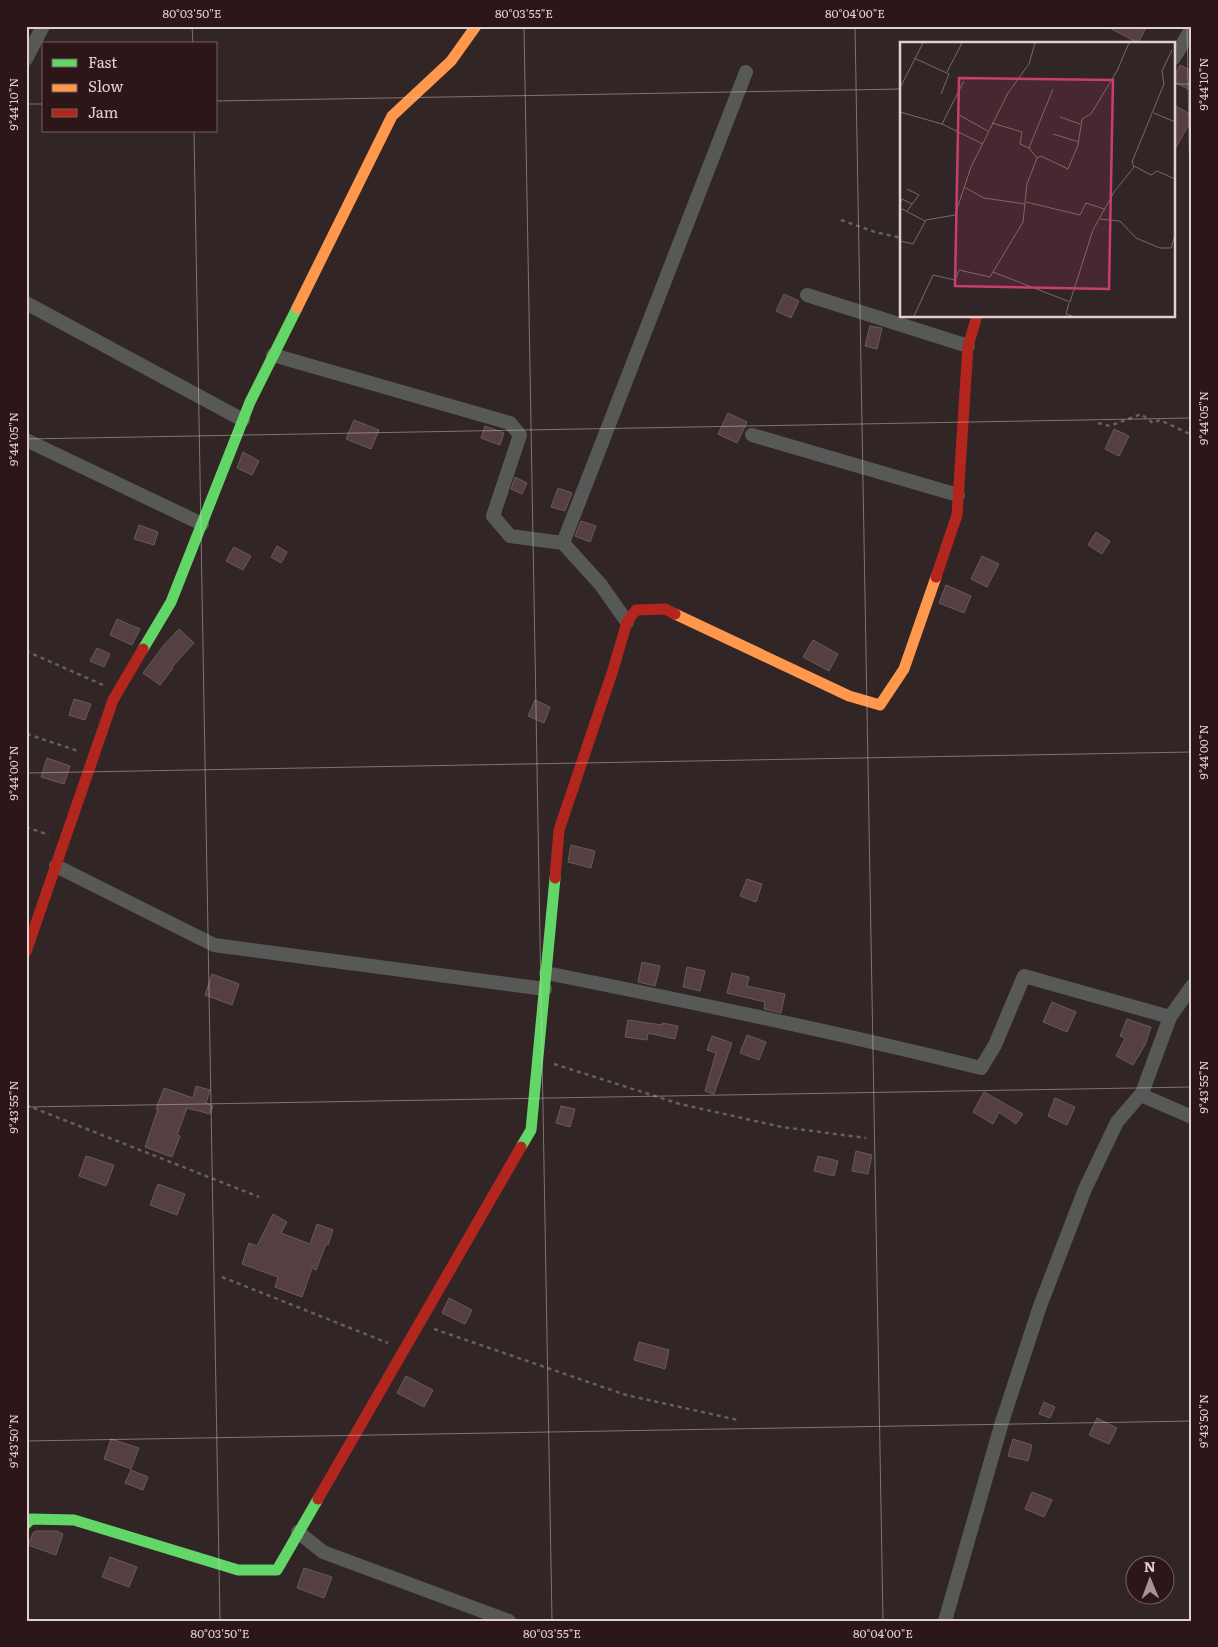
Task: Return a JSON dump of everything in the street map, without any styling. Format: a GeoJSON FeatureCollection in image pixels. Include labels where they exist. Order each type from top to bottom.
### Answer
{"type":"FeatureCollection","features":[{"type":"Feature","properties":{"kind":"street"},"geometry":{"type":"LineString","coordinates":[[26,60],[43,26]]}},
{"type":"Feature","properties":{"kind":"street"},"geometry":{"type":"LineString","coordinates":[[26,952],[113,700],[171,602],[243,420],[273,355],[392,116],[451,60],[476,26]]}},
{"type":"Feature","properties":{"kind":"street"},"geometry":{"type":"LineString","coordinates":[[1176,55],[1192,28]]}},
{"type":"Feature","properties":{"kind":"street"},"geometry":{"type":"LineString","coordinates":[[563,543],[746,72]]}},
{"type":"Feature","properties":{"kind":"street"},"geometry":{"type":"LineString","coordinates":[[807,295],[968,346]]}},
{"type":"Feature","properties":{"kind":"street"},"geometry":{"type":"LineString","coordinates":[[26,304],[243,420]]}},
{"type":"Feature","properties":{"kind":"street"},"geometry":{"type":"LineString","coordinates":[[26,1524],[31,1519],[74,1520],[238,1570],[277,1570],[531,1130],[559,830],[613,670],[627,622],[636,610],[665,609],[849,696],[880,705],[904,669],[957,515],[968,346],[976,318]]}},
{"type":"Feature","properties":{"kind":"street"},"geometry":{"type":"LineString","coordinates":[[273,355],[510,422],[520,435],[493,516],[510,536],[563,543],[601,585],[627,622]]}},
{"type":"Feature","properties":{"kind":"street"},"geometry":{"type":"LineString","coordinates":[[752,435],[958,495]]}},
{"type":"Feature","properties":{"kind":"street"},"geometry":{"type":"LineString","coordinates":[[26,440],[202,524]]}},
{"type":"Feature","properties":{"kind":"street"},"geometry":{"type":"LineString","coordinates":[[56,866],[214,946],[545,989]]}},
{"type":"Feature","properties":{"kind":"street"},"geometry":{"type":"LineString","coordinates":[[546,973],[876,1041],[981,1068],[995,1045],[1024,976],[1170,1017]]}},
{"type":"Feature","properties":{"kind":"street"},"geometry":{"type":"LineString","coordinates":[[945,1621],[1002,1422],[1040,1306],[1085,1189],[1117,1122],[1140,1095],[1170,1017],[1192,986]]}},
{"type":"Feature","properties":{"kind":"street"},"geometry":{"type":"LineString","coordinates":[[1140,1095],[1192,1117]]}},
{"type":"Feature","properties":{"kind":"street"},"geometry":{"type":"LineString","coordinates":[[298,1532],[323,1552],[509,1621]]}},
{"type":"Feature","properties":{"kind":"path"},"geometry":{"type":"LineString","coordinates":[[841,220],[875,232],[900,238]]}},
{"type":"Feature","properties":{"kind":"path"},"geometry":{"type":"LineString","coordinates":[[1098,423],[1110,426],[1141,414],[1153,423],[1160,420],[1192,435]]}},
{"type":"Feature","properties":{"kind":"path"},"geometry":{"type":"LineString","coordinates":[[26,651],[118,691]]}},
{"type":"Feature","properties":{"kind":"path"},"geometry":{"type":"LineString","coordinates":[[28,734],[94,756]]}},
{"type":"Feature","properties":{"kind":"path"},"geometry":{"type":"LineString","coordinates":[[26,827],[64,842]]}},
{"type":"Feature","properties":{"kind":"path"},"geometry":{"type":"LineString","coordinates":[[539,1059],[680,1104],[782,1127],[866,1138]]}},
{"type":"Feature","properties":{"kind":"path"},"geometry":{"type":"LineString","coordinates":[[26,1105],[259,1197]]}},
{"type":"Feature","properties":{"kind":"path"},"geometry":{"type":"LineString","coordinates":[[222,1277],[404,1349]]}},
{"type":"Feature","properties":{"kind":"path"},"geometry":{"type":"LineString","coordinates":[[419,1324],[626,1395],[738,1420]]}},
{"type":"Feature","properties":{"kind":"building"},"geometry":{"type":"Polygon","coordinates":[[[1106,26],[1147,26],[1139,42],[1106,26]]]}},
{"type":"Feature","properties":{"kind":"building"},"geometry":{"type":"Polygon","coordinates":[[[1180,65],[1192,71],[1192,91],[1176,83],[1176,72],[1180,65]]]}},
{"type":"Feature","properties":{"kind":"building"},"geometry":{"type":"Polygon","coordinates":[[[1176,106],[1192,115],[1192,119],[1176,147],[1176,106]]]}},
{"type":"Feature","properties":{"kind":"building"},"geometry":{"type":"Polygon","coordinates":[[[784,294],[799,301],[791,318],[776,311],[784,294]]]}},
{"type":"Feature","properties":{"kind":"building"},"geometry":{"type":"Polygon","coordinates":[[[870,326],[882,328],[877,349],[865,346],[870,326]]]}},
{"type":"Feature","properties":{"kind":"building"},"geometry":{"type":"Polygon","coordinates":[[[728,413],[747,422],[737,443],[718,434],[728,413]]]}},
{"type":"Feature","properties":{"kind":"building"},"geometry":{"type":"Polygon","coordinates":[[[354,420],[379,430],[371,449],[346,439],[354,420]]]}},
{"type":"Feature","properties":{"kind":"building"},"geometry":{"type":"Polygon","coordinates":[[[485,426],[504,433],[500,445],[481,438],[485,426]]]}},
{"type":"Feature","properties":{"kind":"building"},"geometry":{"type":"Polygon","coordinates":[[[1114,429],[1129,436],[1119,456],[1105,449],[1114,429]]]}},
{"type":"Feature","properties":{"kind":"building"},"geometry":{"type":"Polygon","coordinates":[[[243,452],[259,461],[252,475],[237,468],[243,452]]]}},
{"type":"Feature","properties":{"kind":"building"},"geometry":{"type":"Polygon","coordinates":[[[515,477],[527,483],[522,494],[511,489],[515,477]]]}},
{"type":"Feature","properties":{"kind":"building"},"geometry":{"type":"Polygon","coordinates":[[[558,488],[572,493],[565,511],[551,507],[558,488]]]}},
{"type":"Feature","properties":{"kind":"building"},"geometry":{"type":"Polygon","coordinates":[[[581,521],[596,526],[590,542],[575,536],[581,521]]]}},
{"type":"Feature","properties":{"kind":"building"},"geometry":{"type":"Polygon","coordinates":[[[139,525],[158,532],[154,545],[134,539],[139,525]]]}},
{"type":"Feature","properties":{"kind":"building"},"geometry":{"type":"Polygon","coordinates":[[[1096,532],[1110,541],[1102,554],[1088,545],[1096,532]]]}},
{"type":"Feature","properties":{"kind":"building"},"geometry":{"type":"Polygon","coordinates":[[[277,546],[287,552],[281,563],[271,557],[277,546]]]}},
{"type":"Feature","properties":{"kind":"building"},"geometry":{"type":"Polygon","coordinates":[[[234,547],[251,556],[243,570],[226,561],[234,547]]]}},
{"type":"Feature","properties":{"kind":"building"},"geometry":{"type":"Polygon","coordinates":[[[982,556],[999,564],[987,587],[971,579],[982,556]]]}},
{"type":"Feature","properties":{"kind":"building"},"geometry":{"type":"Polygon","coordinates":[[[946,585],[971,596],[964,613],[939,603],[946,585]]]}},
{"type":"Feature","properties":{"kind":"building"},"geometry":{"type":"Polygon","coordinates":[[[117,619],[140,629],[132,645],[110,635],[117,619]]]}},
{"type":"Feature","properties":{"kind":"building"},"geometry":{"type":"Polygon","coordinates":[[[179,629],[194,643],[172,667],[160,685],[143,673],[179,629]]]}},
{"type":"Feature","properties":{"kind":"building"},"geometry":{"type":"Polygon","coordinates":[[[813,640],[838,654],[829,671],[803,657],[813,640]]]}},
{"type":"Feature","properties":{"kind":"building"},"geometry":{"type":"Polygon","coordinates":[[[97,648],[110,654],[104,667],[90,661],[97,648]]]}},
{"type":"Feature","properties":{"kind":"building"},"geometry":{"type":"Polygon","coordinates":[[[74,699],[91,704],[85,720],[69,715],[74,699]]]}},
{"type":"Feature","properties":{"kind":"building"},"geometry":{"type":"Polygon","coordinates":[[[535,700],[550,707],[544,723],[528,716],[535,700]]]}},
{"type":"Feature","properties":{"kind":"building"},"geometry":{"type":"Polygon","coordinates":[[[47,758],[70,766],[64,784],[41,777],[47,758]]]}},
{"type":"Feature","properties":{"kind":"building"},"geometry":{"type":"Polygon","coordinates":[[[571,845],[595,851],[591,868],[568,862],[571,845]]]}},
{"type":"Feature","properties":{"kind":"building"},"geometry":{"type":"Polygon","coordinates":[[[747,879],[762,884],[756,902],[740,896],[747,879]]]}},
{"type":"Feature","properties":{"kind":"building"},"geometry":{"type":"Polygon","coordinates":[[[642,962],[660,966],[655,986],[638,982],[642,962]]]}},
{"type":"Feature","properties":{"kind":"building"},"geometry":{"type":"Polygon","coordinates":[[[687,967],[705,971],[700,991],[683,987],[687,967]]]}},
{"type":"Feature","properties":{"kind":"building"},"geometry":{"type":"Polygon","coordinates":[[[732,973],[749,977],[747,986],[785,994],[781,1013],[764,1009],[765,1002],[727,993],[732,973]]]}},
{"type":"Feature","properties":{"kind":"building"},"geometry":{"type":"Polygon","coordinates":[[[212,974],[239,984],[232,1005],[205,995],[212,974]]]}},
{"type":"Feature","properties":{"kind":"building"},"geometry":{"type":"Polygon","coordinates":[[[1052,1002],[1076,1012],[1067,1032],[1043,1022],[1052,1002]]]}},
{"type":"Feature","properties":{"kind":"building"},"geometry":{"type":"Polygon","coordinates":[[[1127,1019],[1151,1027],[1145,1045],[1133,1065],[1116,1056],[1125,1038],[1120,1036],[1127,1019]]]}},
{"type":"Feature","properties":{"kind":"building"},"geometry":{"type":"Polygon","coordinates":[[[628,1020],[678,1026],[675,1039],[648,1033],[647,1040],[625,1037],[628,1020]]]}},
{"type":"Feature","properties":{"kind":"building"},"geometry":{"type":"Polygon","coordinates":[[[747,1035],[766,1042],[759,1060],[740,1053],[747,1035]]]}},
{"type":"Feature","properties":{"kind":"building"},"geometry":{"type":"Polygon","coordinates":[[[712,1036],[732,1043],[714,1094],[705,1091],[716,1053],[707,1050],[712,1036]]]}},
{"type":"Feature","properties":{"kind":"building"},"geometry":{"type":"Polygon","coordinates":[[[196,1086],[210,1090],[206,1103],[213,1106],[210,1114],[187,1108],[177,1135],[180,1136],[172,1157],[145,1147],[164,1088],[193,1098],[196,1086]]]}},
{"type":"Feature","properties":{"kind":"building"},"geometry":{"type":"Polygon","coordinates":[[[984,1092],[1023,1114],[1016,1124],[999,1112],[993,1124],[973,1112],[984,1092]]]}},
{"type":"Feature","properties":{"kind":"building"},"geometry":{"type":"Polygon","coordinates":[[[1055,1098],[1075,1107],[1067,1125],[1048,1116],[1055,1098]]]}},
{"type":"Feature","properties":{"kind":"building"},"geometry":{"type":"Polygon","coordinates":[[[561,1106],[575,1109],[570,1127],[556,1123],[561,1106]]]}},
{"type":"Feature","properties":{"kind":"building"},"geometry":{"type":"Polygon","coordinates":[[[856,1151],[872,1155],[868,1174],[852,1171],[856,1151]]]}},
{"type":"Feature","properties":{"kind":"building"},"geometry":{"type":"Polygon","coordinates":[[[86,1156],[114,1165],[106,1186],[79,1176],[86,1156]]]}},
{"type":"Feature","properties":{"kind":"building"},"geometry":{"type":"Polygon","coordinates":[[[818,1156],[838,1161],[834,1176],[814,1171],[818,1156]]]}},
{"type":"Feature","properties":{"kind":"building"},"geometry":{"type":"Polygon","coordinates":[[[158,1184],[185,1194],[177,1215],[150,1205],[158,1184]]]}},
{"type":"Feature","properties":{"kind":"building"},"geometry":{"type":"Polygon","coordinates":[[[273,1214],[287,1222],[281,1233],[310,1244],[317,1224],[333,1230],[316,1270],[312,1268],[302,1297],[275,1287],[278,1277],[242,1264],[249,1243],[257,1246],[273,1214]]]}},
{"type":"Feature","properties":{"kind":"building"},"geometry":{"type":"Polygon","coordinates":[[[449,1298],[472,1310],[465,1324],[442,1313],[449,1298]]]}},
{"type":"Feature","properties":{"kind":"building"},"geometry":{"type":"Polygon","coordinates":[[[639,1342],[669,1350],[665,1369],[634,1360],[639,1342]]]}},
{"type":"Feature","properties":{"kind":"building"},"geometry":{"type":"Polygon","coordinates":[[[406,1376],[433,1390],[424,1407],[397,1393],[406,1376]]]}},
{"type":"Feature","properties":{"kind":"building"},"geometry":{"type":"Polygon","coordinates":[[[1044,1402],[1055,1407],[1050,1418],[1039,1414],[1044,1402]]]}},
{"type":"Feature","properties":{"kind":"building"},"geometry":{"type":"Polygon","coordinates":[[[1097,1418],[1117,1428],[1109,1444],[1089,1435],[1097,1418]]]}},
{"type":"Feature","properties":{"kind":"building"},"geometry":{"type":"Polygon","coordinates":[[[111,1439],[139,1448],[131,1469],[104,1459],[111,1439]]]}},
{"type":"Feature","properties":{"kind":"building"},"geometry":{"type":"Polygon","coordinates":[[[1013,1439],[1032,1445],[1028,1461],[1008,1456],[1013,1439]]]}},
{"type":"Feature","properties":{"kind":"building"},"geometry":{"type":"Polygon","coordinates":[[[131,1470],[148,1477],[143,1490],[125,1483],[131,1470]]]}},
{"type":"Feature","properties":{"kind":"building"},"geometry":{"type":"Polygon","coordinates":[[[1032,1492],[1052,1500],[1044,1517],[1025,1509],[1032,1492]]]}},
{"type":"Feature","properties":{"kind":"building"},"geometry":{"type":"Polygon","coordinates":[[[36,1531],[57,1531],[63,1534],[56,1555],[28,1545],[33,1533],[36,1531]]]}},
{"type":"Feature","properties":{"kind":"building"},"geometry":{"type":"Polygon","coordinates":[[[110,1557],[137,1567],[129,1587],[102,1577],[110,1557]]]}},
{"type":"Feature","properties":{"kind":"building"},"geometry":{"type":"Polygon","coordinates":[[[304,1568],[332,1577],[324,1598],[297,1588],[304,1568]]]}},
{"type":"Feature","properties":{"kind":"traffic: fast"},"geometry":{"type":"LineString","coordinates":[[143,649],[171,602],[250,402],[297,308]]}},
{"type":"Feature","properties":{"kind":"traffic: fast"},"geometry":{"type":"LineString","coordinates":[[521,1147],[531,1130],[555,878]]}},
{"type":"Feature","properties":{"kind":"traffic: fast"},"geometry":{"type":"LineString","coordinates":[[26,1524],[31,1519],[74,1520],[238,1570],[277,1570],[318,1499]]}},
{"type":"Feature","properties":{"kind":"traffic: slow"},"geometry":{"type":"LineString","coordinates":[[297,308],[392,116],[451,61],[476,26]]}},
{"type":"Feature","properties":{"kind":"traffic: slow"},"geometry":{"type":"LineString","coordinates":[[675,614],[849,696],[880,705],[904,669],[936,577]]}},
{"type":"Feature","properties":{"kind":"traffic: jam"},"geometry":{"type":"LineString","coordinates":[[936,577],[957,515],[968,346],[976,318]]}},
{"type":"Feature","properties":{"kind":"traffic: jam"},"geometry":{"type":"LineString","coordinates":[[555,878],[559,830],[613,670],[627,622],[636,610],[665,609],[675,614]]}},
{"type":"Feature","properties":{"kind":"traffic: jam"},"geometry":{"type":"LineString","coordinates":[[26,952],[113,700],[143,649]]}},
{"type":"Feature","properties":{"kind":"traffic: jam"},"geometry":{"type":"LineString","coordinates":[[318,1499],[521,1147]]}}]}
